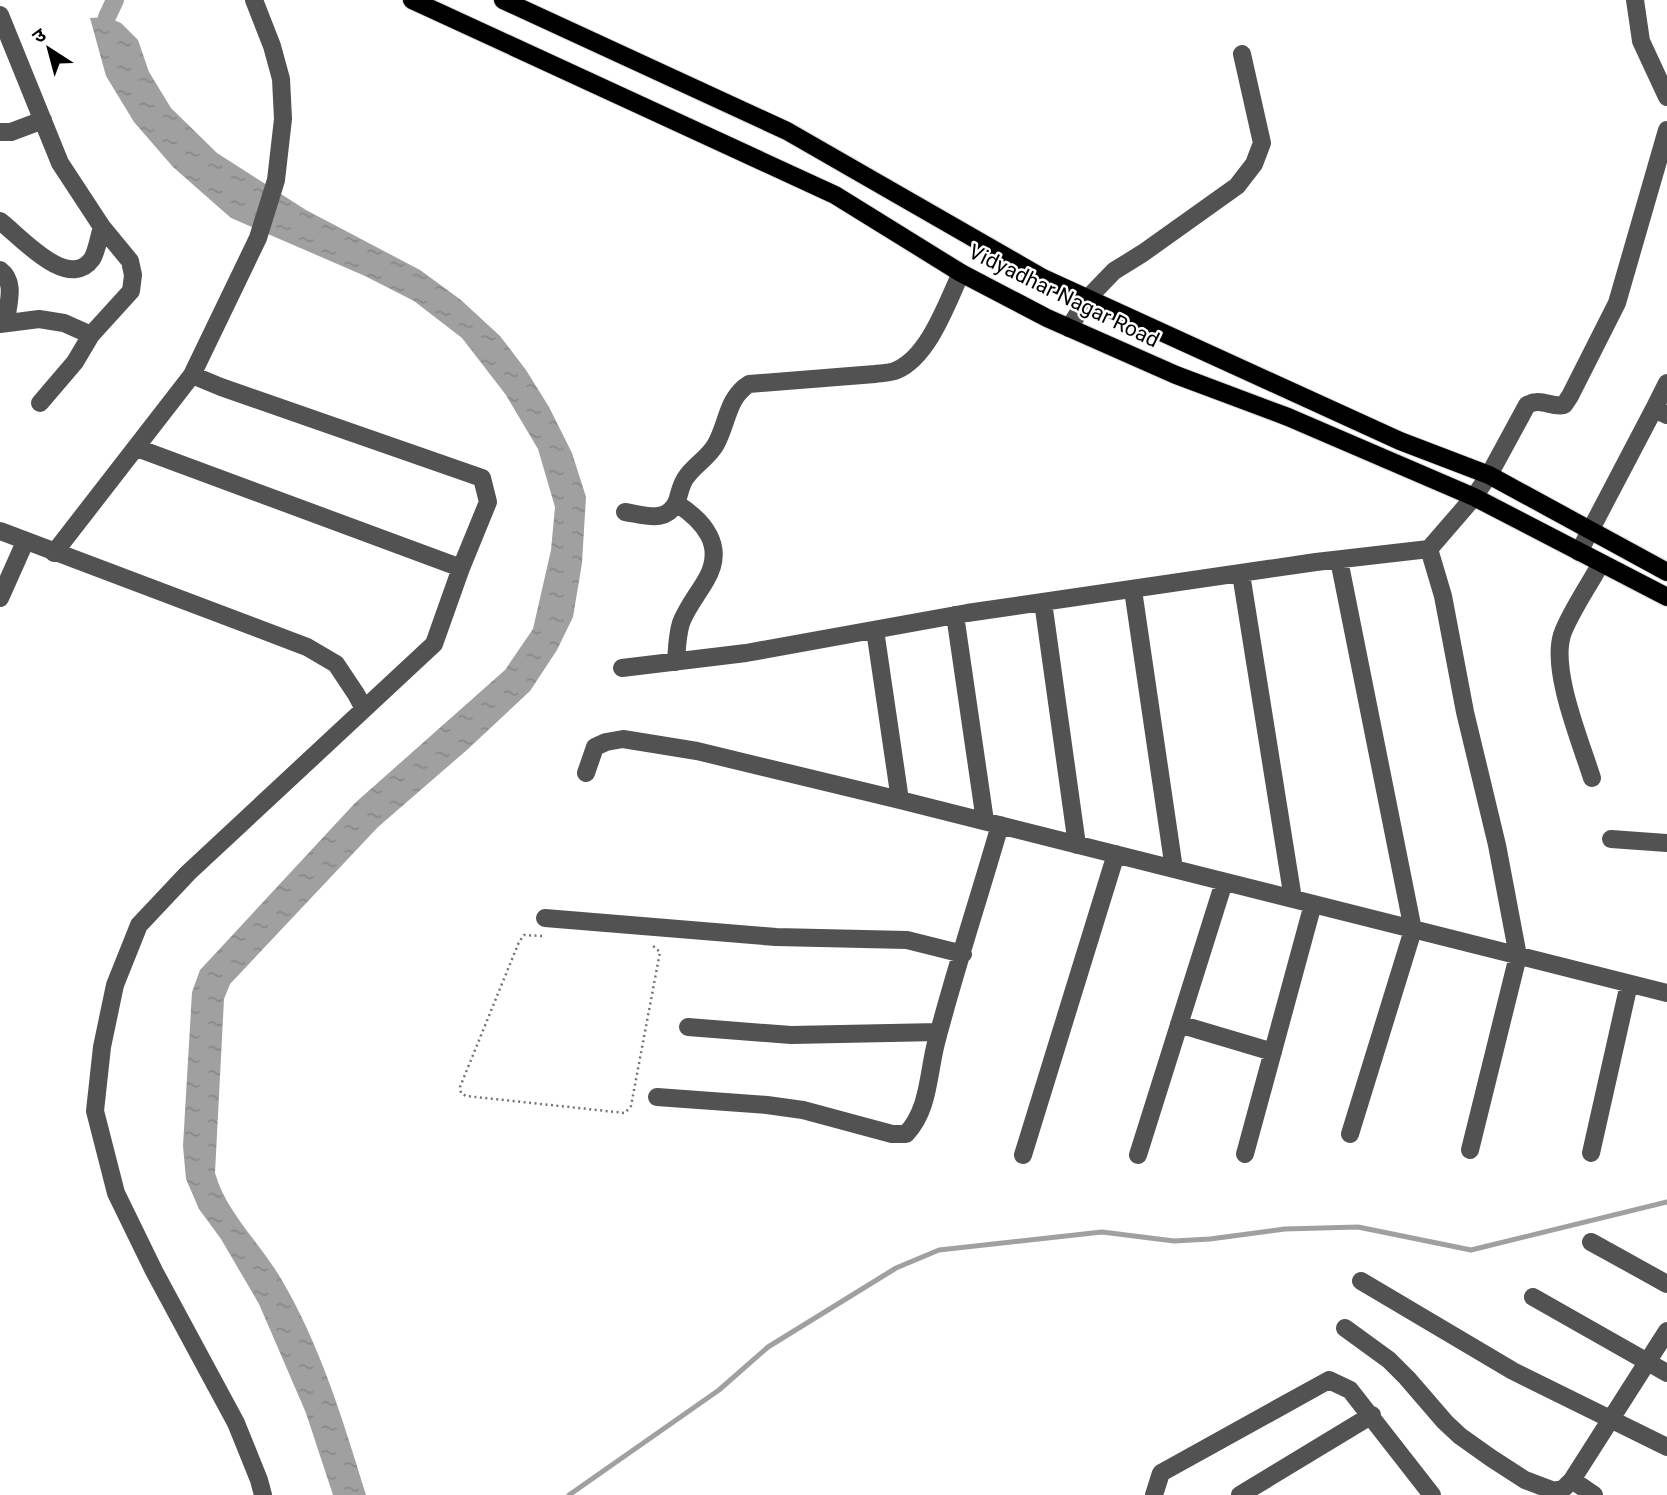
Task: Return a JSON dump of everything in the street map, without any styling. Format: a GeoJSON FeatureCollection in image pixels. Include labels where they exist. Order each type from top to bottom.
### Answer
{"type":"FeatureCollection","features":[{"type":"Feature","properties":{"kind":"main road","name":"Vidyadhar Nagar Road"},"geometry":{"type":"LineString","coordinates":[[412,0],[835,195],[961,273],[1069,328],[1176,375],[1288,417],[1474,497],[1667,597]]}},
{"type":"Feature","properties":{"kind":"main road","name":"Vidyadhar Nagar Road"},"geometry":{"type":"LineString","coordinates":[[503,0],[787,131],[1043,278],[1400,442],[1489,475],[1667,572]]}},
{"type":"Feature","properties":{"kind":"street"},"geometry":{"type":"LineString","coordinates":[[54,553],[192,375],[258,238],[276,180],[284,119],[281,79],[272,46],[254,0]]}},
{"type":"Feature","properties":{"kind":"street"},"geometry":{"type":"LineString","coordinates":[[1635,0],[1642,41],[1667,97]]}},
{"type":"Feature","properties":{"kind":"street"},"geometry":{"type":"LineString","coordinates":[[0,15],[60,163],[102,227],[130,261],[131,291],[91,335],[75,362],[40,403]]}},
{"type":"Feature","properties":{"kind":"street"},"geometry":{"type":"LineString","coordinates":[[1069,328],[1087,299],[1114,271],[1237,186],[1254,164],[1262,143],[1242,54]]}},
{"type":"Feature","properties":{"kind":"street"},"geometry":{"type":"LineString","coordinates":[[0,132],[11,132],[43,120]]}},
{"type":"Feature","properties":{"kind":"street"},"geometry":{"type":"LineString","coordinates":[[622,668],[746,653],[955,615],[1429,549],[1474,497],[1489,475],[1527,405],[1541,401],[1564,405],[1570,396],[1617,303],[1667,130]]}},
{"type":"Feature","properties":{"kind":"street"},"geometry":{"type":"LineString","coordinates":[[0,221],[56,267],[68,270],[81,268],[92,259],[102,227]]}},
{"type":"Feature","properties":{"kind":"street"},"geometry":{"type":"LineString","coordinates":[[0,270],[8,277],[10,286],[3,323],[39,319],[64,323],[91,335]]}},
{"type":"Feature","properties":{"kind":"street"},"geometry":{"type":"LineString","coordinates":[[625,512],[657,517],[668,514],[676,503],[688,474],[710,454],[718,442],[733,399],[749,384],[896,371],[911,362],[933,332],[961,273]]}},
{"type":"Feature","properties":{"kind":"street"},"geometry":{"type":"LineString","coordinates":[[192,375],[482,478],[488,502],[461,568],[435,644],[188,873],[139,925],[115,985],[102,1047],[95,1111],[116,1193],[154,1271],[236,1423],[263,1495]]}},
{"type":"Feature","properties":{"kind":"street"},"geometry":{"type":"LineString","coordinates":[[1579,552],[1660,412],[1667,383]]}},
{"type":"Feature","properties":{"kind":"street"},"geometry":{"type":"LineString","coordinates":[[136,448],[461,568]]}},
{"type":"Feature","properties":{"kind":"street"},"geometry":{"type":"LineString","coordinates":[[676,503],[692,513],[709,531],[714,557],[708,578],[682,621],[677,637],[676,662]]}},
{"type":"Feature","properties":{"kind":"street"},"geometry":{"type":"LineString","coordinates":[[0,531],[307,647],[336,664],[364,709]]}},
{"type":"Feature","properties":{"kind":"street"},"geometry":{"type":"LineString","coordinates":[[0,598],[25,542]]}},
{"type":"Feature","properties":{"kind":"street"},"geometry":{"type":"LineString","coordinates":[[1429,549],[1443,596],[1465,712],[1497,845],[1518,956],[1470,1150]]}},
{"type":"Feature","properties":{"kind":"street"},"geometry":{"type":"LineString","coordinates":[[1339,560],[1413,930],[1350,1133]]}},
{"type":"Feature","properties":{"kind":"street"},"geometry":{"type":"LineString","coordinates":[[1592,778],[1562,679],[1558,654],[1563,633],[1601,563]]}},
{"type":"Feature","properties":{"kind":"street"},"geometry":{"type":"LineString","coordinates":[[1241,574],[1293,899]]}},
{"type":"Feature","properties":{"kind":"street"},"geometry":{"type":"LineString","coordinates":[[1133,590],[1174,869]]}},
{"type":"Feature","properties":{"kind":"street"},"geometry":{"type":"LineString","coordinates":[[1043,603],[1077,845]]}},
{"type":"Feature","properties":{"kind":"street"},"geometry":{"type":"LineString","coordinates":[[657,1097],[766,1105],[803,1111],[892,1134],[906,1134],[915,1124],[924,1102],[939,1032],[963,954],[992,823],[955,615]]}},
{"type":"Feature","properties":{"kind":"street"},"geometry":{"type":"LineString","coordinates":[[875,630],[900,800]]}},
{"type":"Feature","properties":{"kind":"street"},"geometry":{"type":"LineString","coordinates":[[586,773],[594,747],[606,742],[623,739],[697,751],[1667,993]]}},
{"type":"Feature","properties":{"kind":"street"},"geometry":{"type":"LineString","coordinates":[[1611,839],[1667,843]]}},
{"type":"Feature","properties":{"kind":"street"},"geometry":{"type":"LineString","coordinates":[[1023,1155],[1116,855]]}},
{"type":"Feature","properties":{"kind":"street"},"geometry":{"type":"LineString","coordinates":[[1139,1156],[1224,882]]}},
{"type":"Feature","properties":{"kind":"street"},"geometry":{"type":"LineString","coordinates":[[1245,1154],[1313,904]]}},
{"type":"Feature","properties":{"kind":"street"},"geometry":{"type":"LineString","coordinates":[[545,918],[776,937],[907,940],[963,954]]}},
{"type":"Feature","properties":{"kind":"street"},"geometry":{"type":"LineString","coordinates":[[1591,1153],[1629,984]]}},
{"type":"Feature","properties":{"kind":"street"},"geometry":{"type":"LineString","coordinates":[[1179,1024],[1273,1052]]}},
{"type":"Feature","properties":{"kind":"street"},"geometry":{"type":"LineString","coordinates":[[688,1027],[791,1035],[939,1032]]}},
{"type":"Feature","properties":{"kind":"street"},"geometry":{"type":"LineString","coordinates":[[1591,1241],[1667,1284]]}},
{"type":"Feature","properties":{"kind":"street"},"geometry":{"type":"LineString","coordinates":[[1361,1282],[1513,1371],[1667,1447]]}},
{"type":"Feature","properties":{"kind":"street"},"geometry":{"type":"LineString","coordinates":[[1533,1297],[1667,1373]]}},
{"type":"Feature","properties":{"kind":"street"},"geometry":{"type":"LineString","coordinates":[[1345,1328],[1389,1360],[1460,1436],[1525,1480],[1554,1491],[1564,1488],[1572,1480],[1667,1331]]}},
{"type":"Feature","properties":{"kind":"street"},"geometry":{"type":"LineString","coordinates":[[1154,1495],[1161,1473],[1329,1380],[1350,1390],[1432,1495]]}},
{"type":"Feature","properties":{"kind":"street"},"geometry":{"type":"LineString","coordinates":[[1240,1495],[1371,1415]]}},
{"type":"Feature","properties":{"kind":"street"},"geometry":{"type":"LineString","coordinates":[[1572,1480],[1594,1495]]}},
{"type":"Feature","properties":{"kind":"path"},"geometry":{"type":"LineString","coordinates":[[550,937],[524,935],[519,942],[460,1087],[461,1093],[466,1096],[625,1113],[628,1111],[631,1107],[660,952],[650,944]]}},
{"type":"Feature","properties":{"kind":"water"},"geometry":{"type":"Polygon","coordinates":[[[107,17],[121,23],[138,40],[149,72],[171,108],[217,153],[306,210],[420,270],[461,300],[500,336],[549,407],[572,453],[586,497],[582,563],[573,617],[557,650],[530,691],[378,827],[230,984],[224,999],[215,1173],[227,1201],[272,1264],[307,1329],[339,1411],[366,1495],[333,1495],[306,1413],[259,1304],[221,1239],[199,1209],[186,1179],[183,1146],[192,992],[200,970],[355,803],[505,670],[533,629],[551,550],[555,507],[538,449],[506,395],[462,338],[414,301],[365,276],[231,218],[173,167],[134,122],[106,76],[90,18],[107,17]]]}},
{"type":"Feature","properties":{"kind":"waterway"},"geometry":{"type":"LineString","coordinates":[[107,17],[115,0]]}},
{"type":"Feature","properties":{"kind":"waterway"},"geometry":{"type":"LineString","coordinates":[[569,1495],[719,1390],[768,1347],[896,1268],[939,1250],[1102,1232],[1174,1241],[1285,1229],[1358,1227],[1471,1250],[1667,1202]]}}]}
